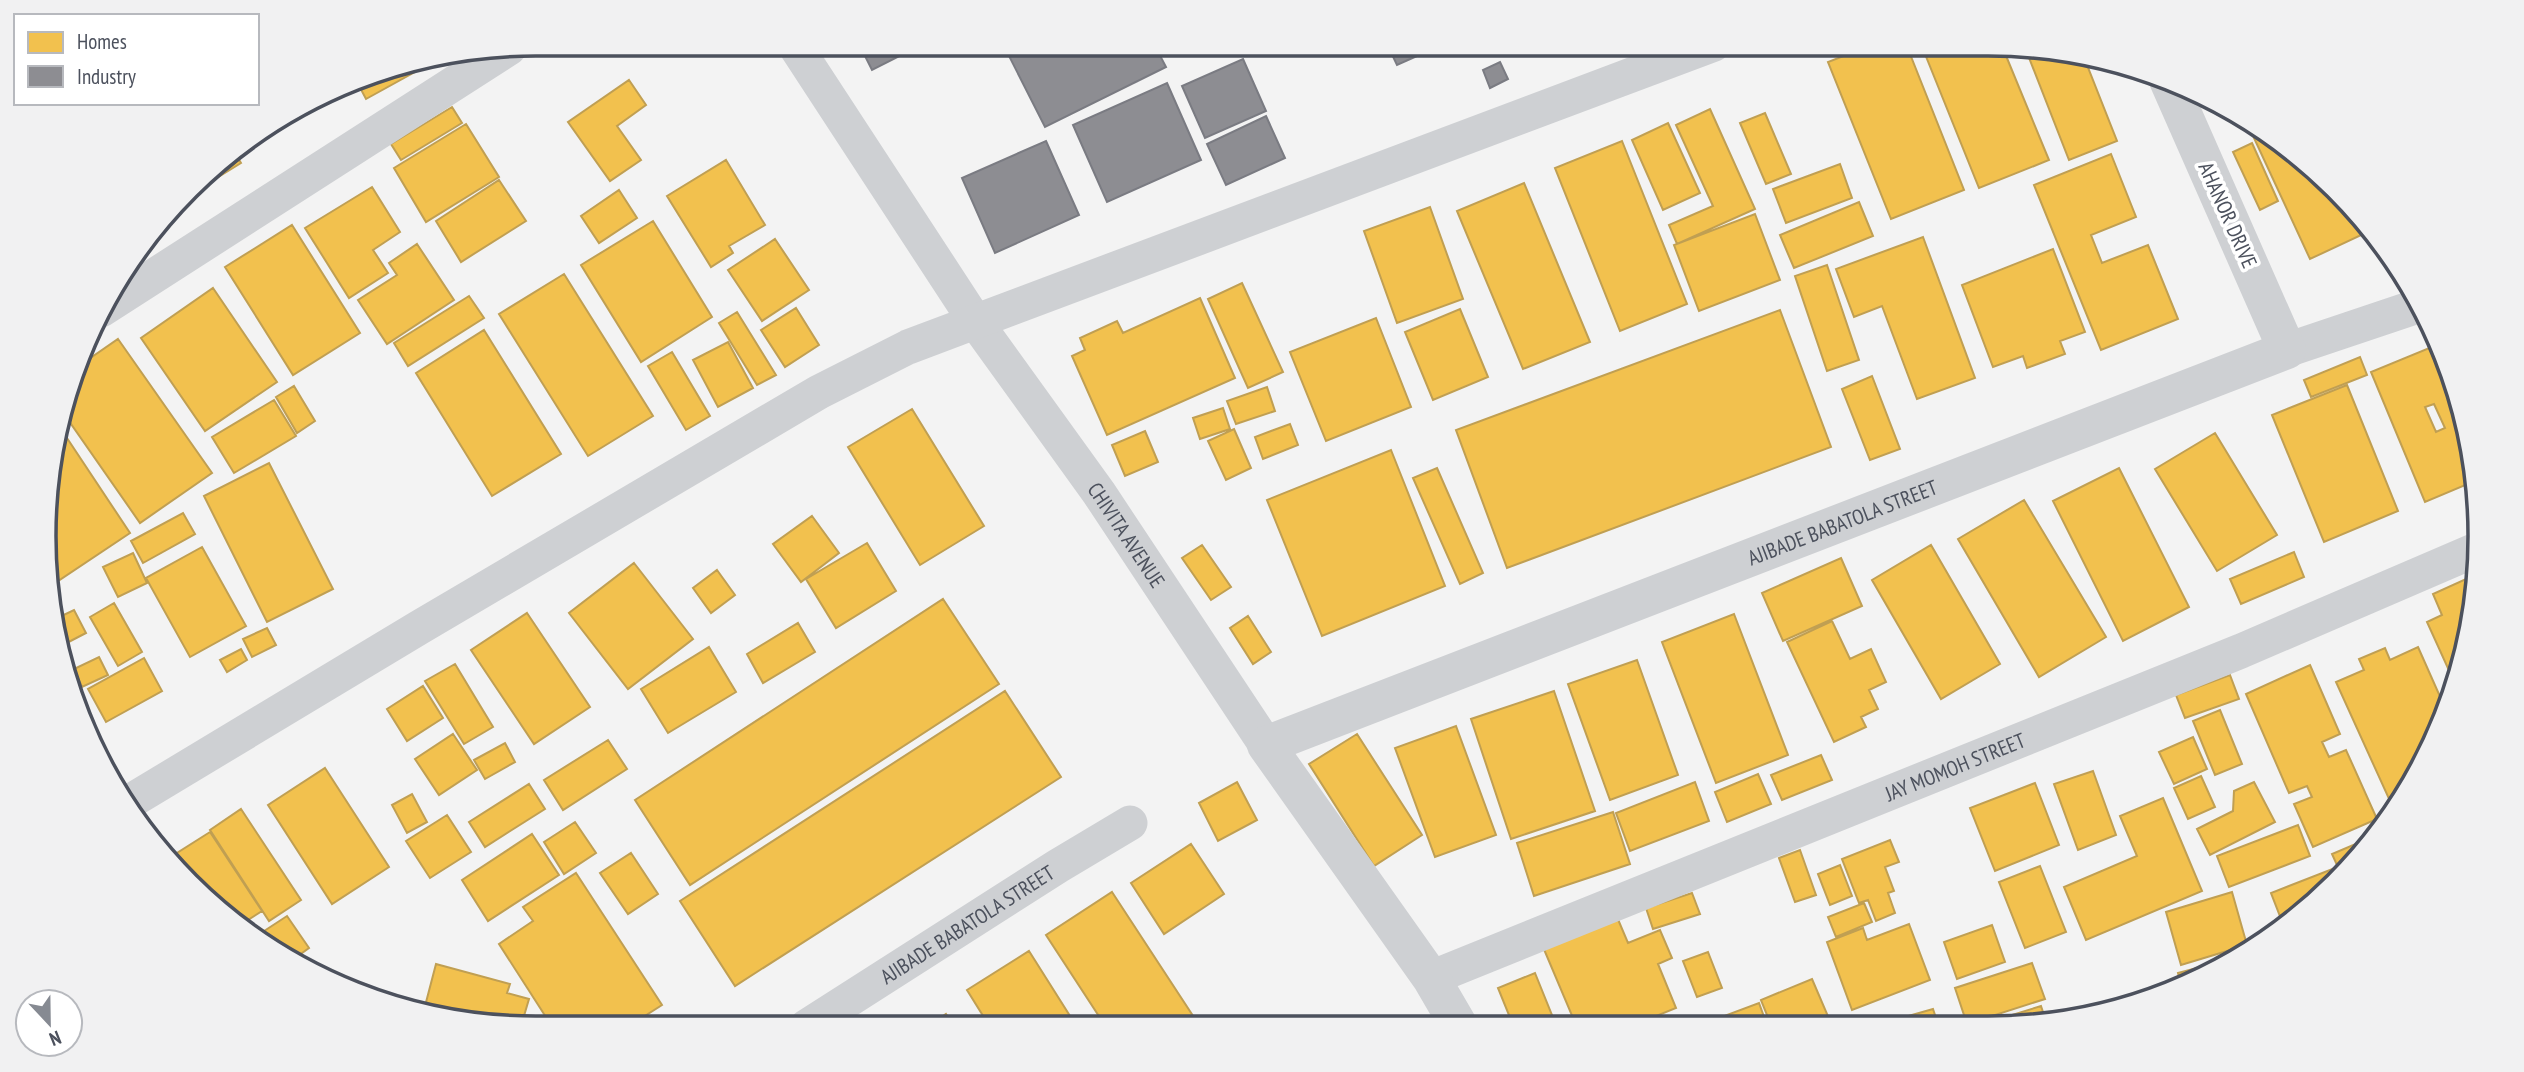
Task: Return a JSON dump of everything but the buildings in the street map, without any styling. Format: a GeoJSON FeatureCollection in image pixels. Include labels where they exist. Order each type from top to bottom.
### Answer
{"type":"FeatureCollection","features":[{"type":"Feature","properties":{"kind":"street","name":"CHIVITA AVENUE"},"geometry":{"type":"LineString","coordinates":[[802,56],[975,321],[1099,493],[1266,745],[1431,978],[1453,1016]]}},
{"type":"Feature","properties":{"kind":"street"},"geometry":{"type":"LineString","coordinates":[[134,799],[818,392],[908,347],[1682,56]]}},
{"type":"Feature","properties":{"kind":"street"},"geometry":{"type":"LineString","coordinates":[[119,299],[493,58]]}},
{"type":"Feature","properties":{"kind":"street","name":"AHANOR DRIVE"},"geometry":{"type":"LineString","coordinates":[[2174,94],[2287,350]]}},
{"type":"Feature","properties":{"kind":"street","name":"AJIBADE BABATOLA STREET"},"geometry":{"type":"LineString","coordinates":[[1266,745],[2287,350],[2410,309]]}},
{"type":"Feature","properties":{"kind":"street","name":"JAY MOMOH STREET"},"geometry":{"type":"LineString","coordinates":[[1431,978],[2228,656],[2467,554]]}},
{"type":"Feature","properties":{"kind":"street","name":"AJIBADE BABATOLA STREET"},"geometry":{"type":"LineString","coordinates":[[823,1016],[1130,823]]}}]}
